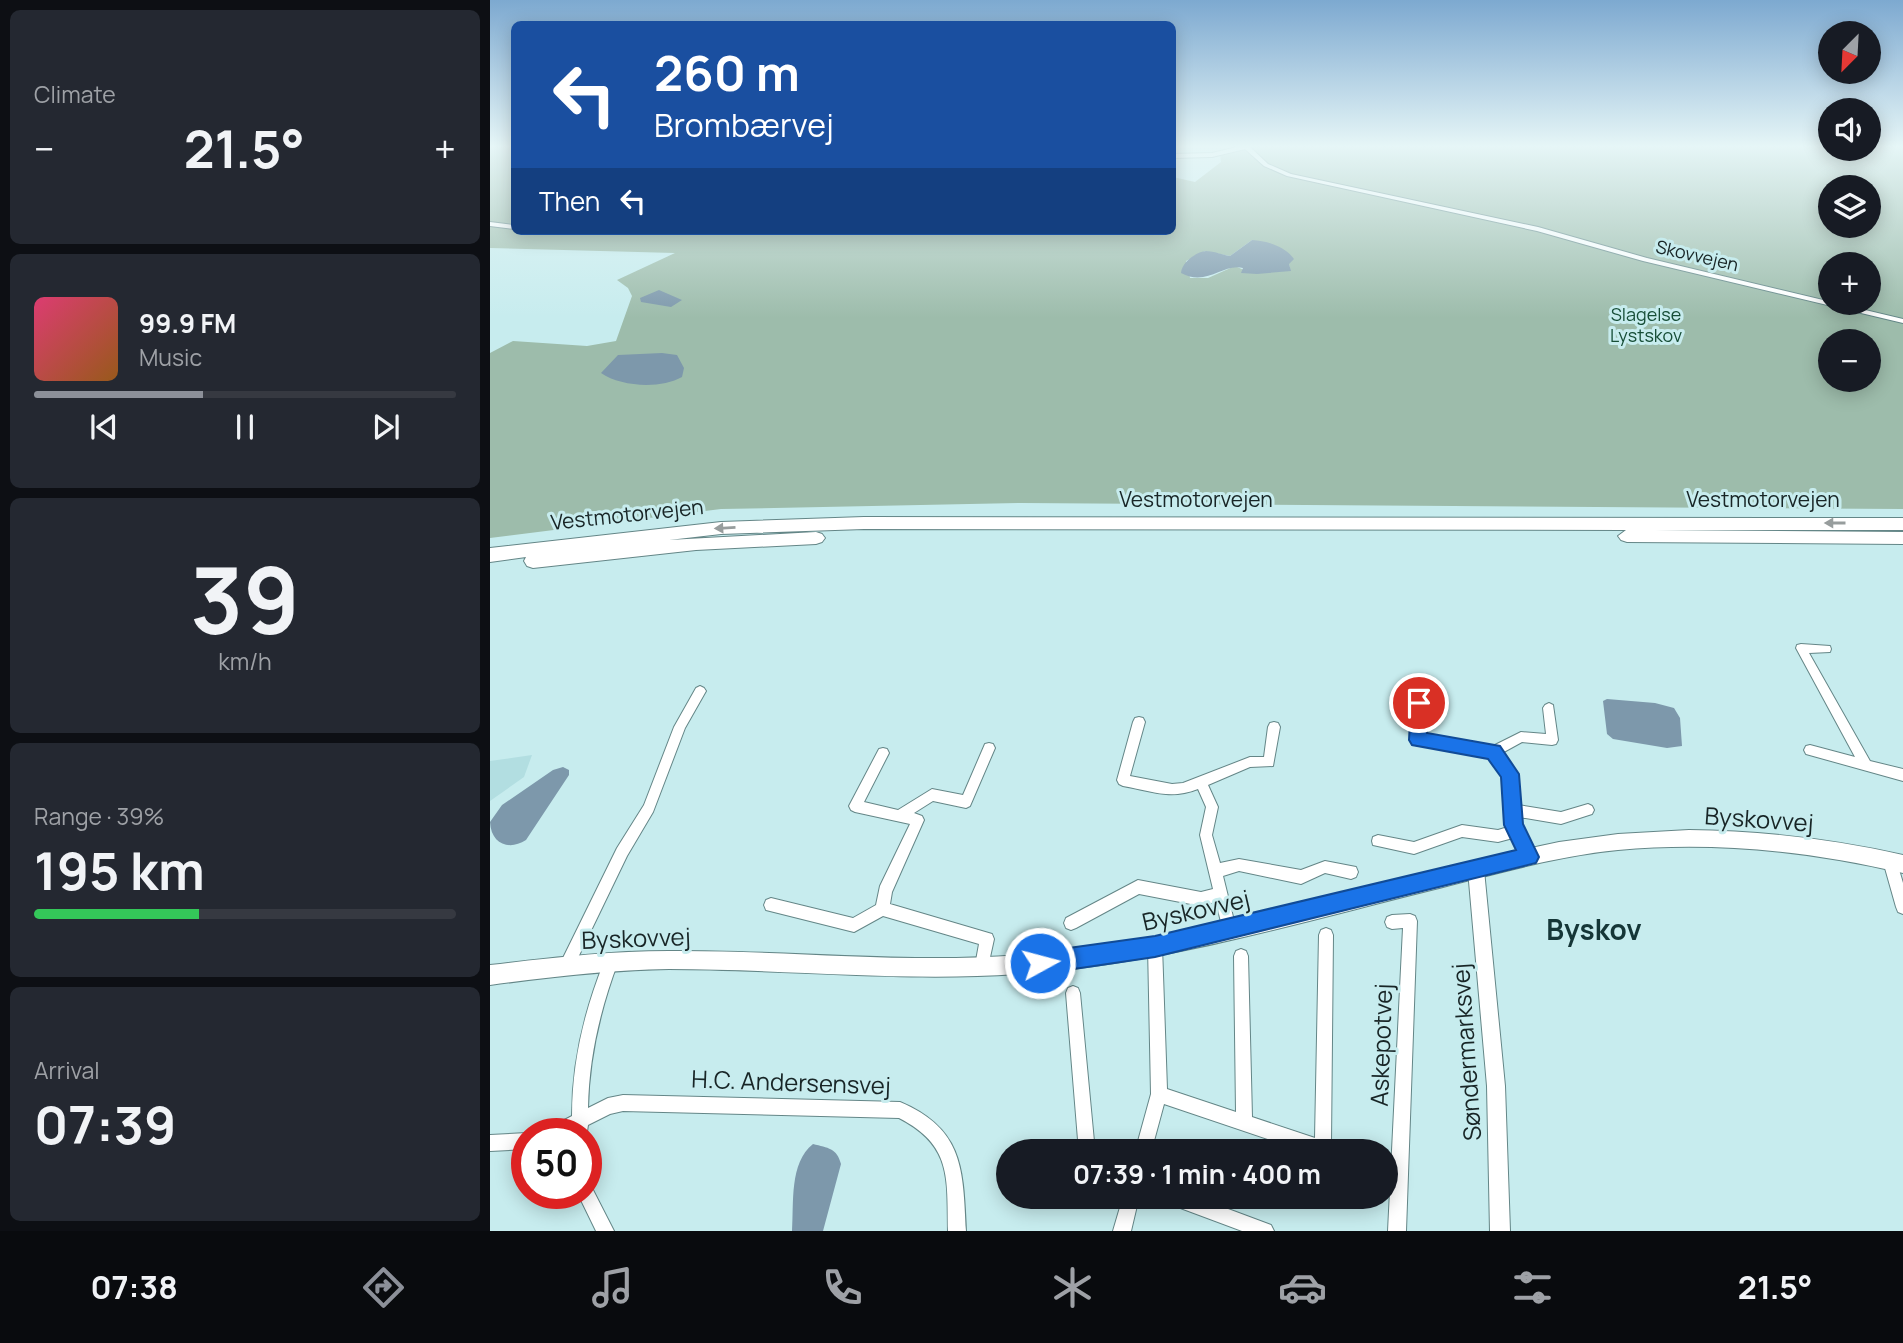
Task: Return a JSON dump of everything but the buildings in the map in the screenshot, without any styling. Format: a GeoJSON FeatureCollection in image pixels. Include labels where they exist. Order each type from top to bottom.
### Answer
{"type":"FeatureCollection","features":[{"type":"Feature","properties":{"kind":"highway","name":"Vestmotorvejen"},"geometry":{"type":"LineString","coordinates":[[490,555],[564,544],[721,528],[864,523],[1903,524]]}},
{"type":"Feature","properties":{"kind":"highway","name":"Vestmotorvejen"},"geometry":{"type":"LineString","coordinates":[[490,567],[696,544],[847,536],[1088,534],[1903,538]]}},
{"type":"Feature","properties":{"kind":"main road","name":"Byskovvej"},"geometry":{"type":"LineString","coordinates":[[490,975],[567,965],[668,960],[982,966],[1052,962],[1155,946],[1529,857],[1618,842],[1738,839],[1805,846],[1896,862]]}},
{"type":"Feature","properties":{"kind":"street","name":"Skovvejen"},"geometry":{"type":"LineString","coordinates":[[1416,202],[1538,229],[1645,260],[1903,321]]}},
{"type":"Feature","properties":{"kind":"street"},"geometry":{"type":"LineString","coordinates":[[490,224],[511,227]]}},
{"type":"Feature","properties":{"kind":"street"},"geometry":{"type":"LineString","coordinates":[[1826,649],[1801,648],[1866,765]]}},
{"type":"Feature","properties":{"kind":"street"},"geometry":{"type":"LineString","coordinates":[[567,965],[622,852],[649,808],[680,727],[700,691]]}},
{"type":"Feature","properties":{"kind":"street"},"geometry":{"type":"LineString","coordinates":[[1419,703],[1418,740],[1494,751],[1521,737],[1552,740],[1549,708]]}},
{"type":"Feature","properties":{"kind":"street"},"geometry":{"type":"LineString","coordinates":[[1139,722],[1123,780],[1172,790],[1201,782],[1250,762],[1269,762],[1274,727]]}},
{"type":"Feature","properties":{"kind":"street"},"geometry":{"type":"LineString","coordinates":[[899,816],[932,795],[966,802],[989,748]]}},
{"type":"Feature","properties":{"kind":"street"},"geometry":{"type":"LineString","coordinates":[[1810,750],[1903,775]]}},
{"type":"Feature","properties":{"kind":"street"},"geometry":{"type":"LineString","coordinates":[[1494,751],[1510,774],[1517,831],[1529,857]]}},
{"type":"Feature","properties":{"kind":"street"},"geometry":{"type":"LineString","coordinates":[[882,909],[885,891],[918,820],[855,806],[883,753]]}},
{"type":"Feature","properties":{"kind":"street"},"geometry":{"type":"LineString","coordinates":[[1201,782],[1212,807],[1206,835],[1229,929]]}},
{"type":"Feature","properties":{"kind":"street"},"geometry":{"type":"LineString","coordinates":[[1513,810],[1561,818],[1588,810]]}},
{"type":"Feature","properties":{"kind":"street"},"geometry":{"type":"LineString","coordinates":[[1378,841],[1414,848],[1462,831],[1497,836],[1517,831]]}},
{"type":"Feature","properties":{"kind":"street"},"geometry":{"type":"LineString","coordinates":[[1896,862],[1903,908]]}},
{"type":"Feature","properties":{"kind":"street"},"geometry":{"type":"LineString","coordinates":[[1215,871],[1239,865],[1301,877],[1325,867],[1351,872]]}},
{"type":"Feature","properties":{"kind":"street","name":"Søndermarksvej"},"geometry":{"type":"LineString","coordinates":[[1476,870],[1496,1086],[1500,1231]]}},
{"type":"Feature","properties":{"kind":"street"},"geometry":{"type":"LineString","coordinates":[[1071,923],[1138,887],[1201,899],[1221,894]]}},
{"type":"Feature","properties":{"kind":"street"},"geometry":{"type":"LineString","coordinates":[[771,905],[854,925],[882,909],[956,928],[987,939],[982,966]]}},
{"type":"Feature","properties":{"kind":"street","name":"Askepotvej"},"geometry":{"type":"LineString","coordinates":[[1392,922],[1410,921],[1395,1139]]}},
{"type":"Feature","properties":{"kind":"street"},"geometry":{"type":"LineString","coordinates":[[1326,935],[1326,1139]]}},
{"type":"Feature","properties":{"kind":"street"},"geometry":{"type":"LineString","coordinates":[[1147,1139],[1159,1094],[1155,946]]}},
{"type":"Feature","properties":{"kind":"street"},"geometry":{"type":"LineString","coordinates":[[1241,956],[1244,1123]]}},
{"type":"Feature","properties":{"kind":"street"},"geometry":{"type":"LineString","coordinates":[[580,1118],[580,1070],[584,1038],[593,1005],[611,962]]}},
{"type":"Feature","properties":{"kind":"street"},"geometry":{"type":"LineString","coordinates":[[1073,993],[1086,1139]]}},
{"type":"Feature","properties":{"kind":"street"},"geometry":{"type":"LineString","coordinates":[[1159,1094],[1293,1139]]}},
{"type":"Feature","properties":{"kind":"street","name":"H.C. Andersensvej"},"geometry":{"type":"LineString","coordinates":[[592,1118],[608,1106],[623,1103],[900,1110],[917,1117],[945,1142],[954,1169],[957,1231]]}},
{"type":"Feature","properties":{"kind":"street"},"geometry":{"type":"LineString","coordinates":[[490,1143],[511,1142]]}},
{"type":"Feature","properties":{"kind":"street"},"geometry":{"type":"LineString","coordinates":[[594,1209],[605,1231]]}},
{"type":"Feature","properties":{"kind":"street"},"geometry":{"type":"LineString","coordinates":[[1122,1231],[1128,1209]]}},
{"type":"Feature","properties":{"kind":"street"},"geometry":{"type":"LineString","coordinates":[[1205,1209],[1265,1231]]}},
{"type":"Feature","properties":{"kind":"street","name":"Askepotvej"},"geometry":{"type":"LineString","coordinates":[[1395,1209],[1397,1231]]}},
{"type":"Feature","properties":{"kind":"shaded area"},"geometry":{"type":"Polygon","coordinates":[[[1252,240],[1270,243],[1286,251],[1294,259],[1289,264],[1291,271],[1241,273],[1243,268],[1236,267],[1199,277],[1181,273],[1187,261],[1198,253],[1209,251],[1230,256],[1252,240]]]}},
{"type":"Feature","properties":{"kind":"shaded area"},"geometry":{"type":"Polygon","coordinates":[[[659,290],[682,300],[671,307],[641,302],[640,298],[659,290]]]}},
{"type":"Feature","properties":{"kind":"shaded area"},"geometry":{"type":"Polygon","coordinates":[[[618,355],[677,355],[684,368],[682,377],[663,383],[641,385],[609,378],[601,373],[618,355]]]}},
{"type":"Feature","properties":{"kind":"shaded area"},"geometry":{"type":"Polygon","coordinates":[[[1607,699],[1655,703],[1674,708],[1680,718],[1682,746],[1667,748],[1613,739],[1607,734],[1603,701],[1607,699]]]}},
{"type":"Feature","properties":{"kind":"shaded area"},"geometry":{"type":"Polygon","coordinates":[[[532,755],[524,777],[490,801],[490,761],[532,755]]]}},
{"type":"Feature","properties":{"kind":"shaded area"},"geometry":{"type":"Polygon","coordinates":[[[563,767],[569,770],[569,775],[526,840],[507,845],[497,840],[490,822],[502,805],[553,770],[563,767]]]}},
{"type":"Feature","properties":{"kind":"shaded area"},"geometry":{"type":"Polygon","coordinates":[[[813,1144],[834,1152],[841,1164],[823,1231],[792,1231],[796,1172],[805,1152],[813,1144]]]}},
{"type":"Feature","properties":{"kind":"green space"},"geometry":{"type":"Polygon","coordinates":[[[490,202],[511,202],[511,224],[490,222],[490,202]]]}},
{"type":"Feature","properties":{"kind":"green space","name":"Slagelse Lystskov"},"geometry":{"type":"Polygon","coordinates":[[[1176,202],[1818,202],[1818,238],[1881,238],[1881,202],[1903,202],[1903,509],[1022,503],[721,509],[490,538],[490,353],[513,341],[587,346],[616,341],[632,296],[628,288],[617,280],[675,253],[490,248],[490,226],[511,228],[511,235],[1176,235],[1176,202]],[[1252,240],[1230,256],[1205,251],[1186,261],[1190,278],[1208,278],[1235,266],[1244,270],[1290,270],[1289,264],[1252,240]]]}},
{"type":"Feature","properties":{"kind":"district","name":"Byskov"},"geometry":{"type":"Point","coordinates":[1594,930]}},
{"type":"Feature","properties":{"kind":"route"},"geometry":{"type":"LineString","coordinates":[[1040,963],[1155,946],[1529,857],[1513,825],[1510,774],[1494,751],[1418,740],[1419,703]]}}]}
